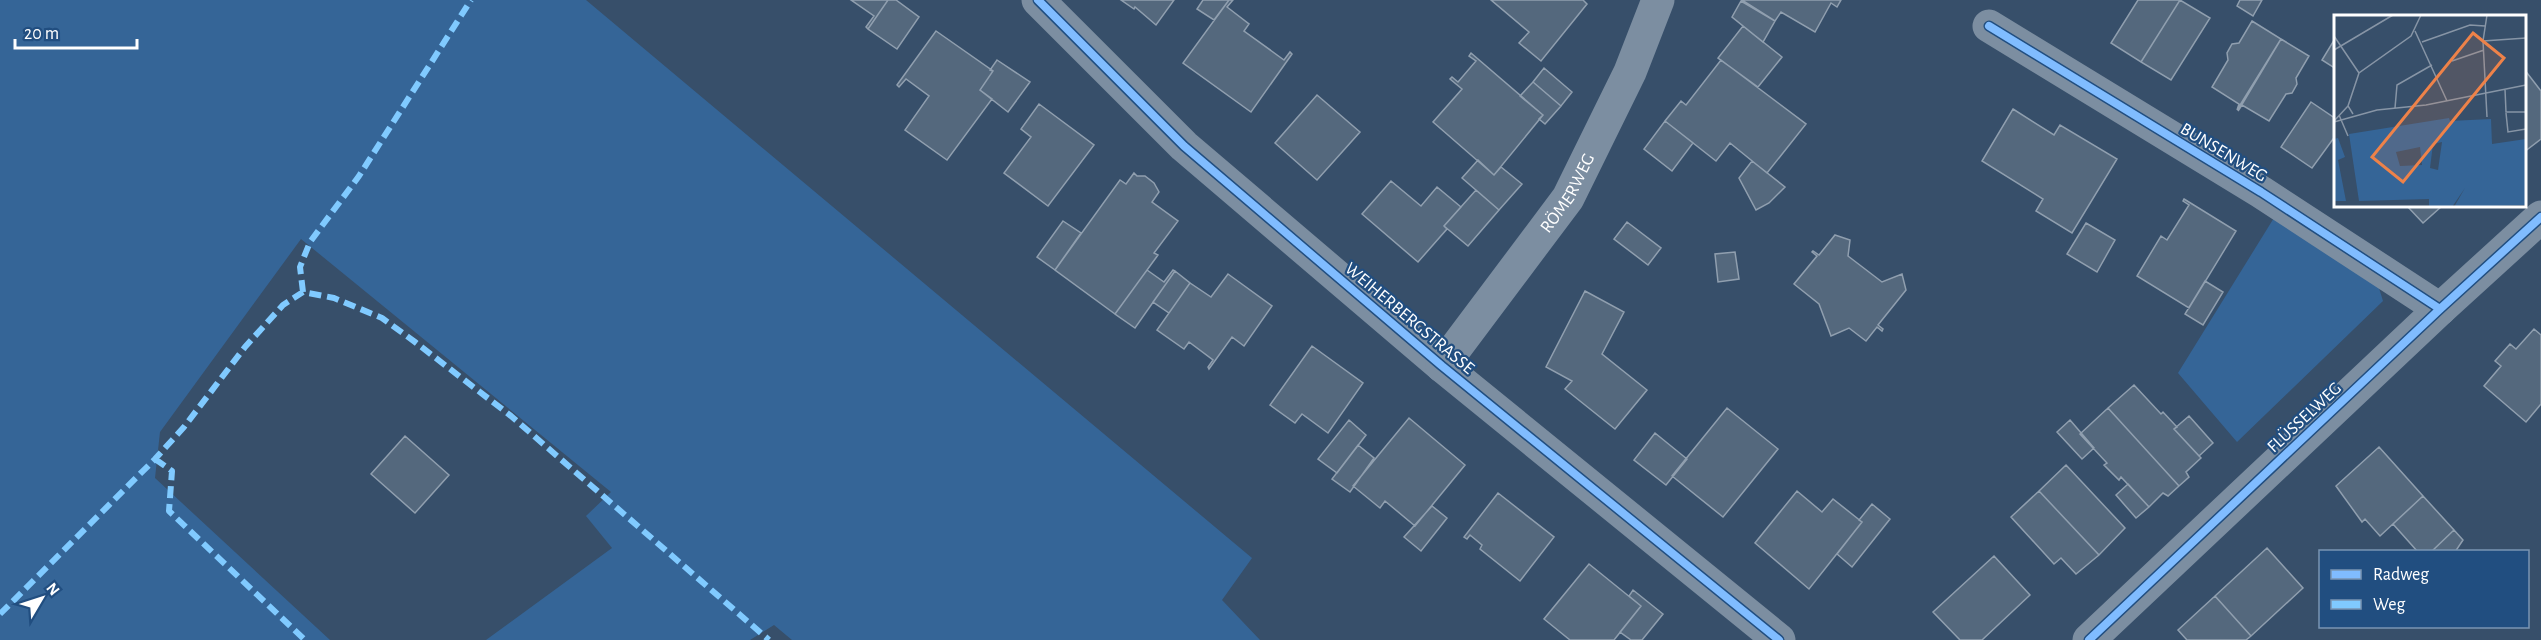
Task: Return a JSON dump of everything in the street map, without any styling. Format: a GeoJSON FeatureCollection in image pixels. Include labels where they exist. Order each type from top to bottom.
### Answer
{"type":"FeatureCollection","features":[{"type":"Feature","properties":{"kind":"street","name":"WEIHERBERGSTRASSE"},"geometry":{"type":"LineString","coordinates":[[1038,0],[1184,146],[1442,366],[1779,640]]}},
{"type":"Feature","properties":{"kind":"street","name":"RÖMERWEG"},"geometry":{"type":"LineString","coordinates":[[1442,366],[1568,198],[1630,72],[1658,0]]}},
{"type":"Feature","properties":{"kind":"street","name":"BUNSENWEG"},"geometry":{"type":"LineString","coordinates":[[1989,26],[2261,192],[2440,309]]}},
{"type":"Feature","properties":{"kind":"street","name":"FLÜSSELWEG"},"geometry":{"type":"LineString","coordinates":[[2090,640],[2440,309],[2541,218]]}},
{"type":"Feature","properties":{"kind":"shaded area"},"geometry":{"type":"Polygon","coordinates":[[[0,0],[586,0],[1252,558],[1222,600],[1260,640],[792,640],[774,625],[750,640],[486,640],[612,548],[586,516],[611,492],[301,239],[160,432],[155,478],[330,640],[0,640],[0,0]]]}},
{"type":"Feature","properties":{"kind":"shaded area"},"geometry":{"type":"Polygon","coordinates":[[[2277,213],[2375,275],[2383,301],[2237,442],[2178,373],[2277,213]]]}},
{"type":"Feature","properties":{"kind":"building"},"geometry":{"type":"Polygon","coordinates":[[[851,0],[888,0],[868,29],[866,27],[874,16],[851,0]]]}},
{"type":"Feature","properties":{"kind":"building"},"geometry":{"type":"Polygon","coordinates":[[[888,0],[896,0],[919,17],[897,49],[868,29],[888,0]]]}},
{"type":"Feature","properties":{"kind":"building"},"geometry":{"type":"Polygon","coordinates":[[[1121,0],[1174,0],[1156,25],[1135,7],[1134,9],[1121,0]]]}},
{"type":"Feature","properties":{"kind":"building"},"geometry":{"type":"Polygon","coordinates":[[[1203,0],[1229,0],[1214,20],[1197,9],[1203,0]]]}},
{"type":"Feature","properties":{"kind":"building"},"geometry":{"type":"Polygon","coordinates":[[[1229,0],[1233,0],[1227,7],[1249,24],[1244,31],[1284,60],[1290,52],[1292,54],[1251,112],[1183,63],[1229,0]]]}},
{"type":"Feature","properties":{"kind":"building"},"geometry":{"type":"Polygon","coordinates":[[[1491,0],[1583,0],[1587,4],[1541,61],[1519,43],[1529,32],[1491,0]]]}},
{"type":"Feature","properties":{"kind":"building"},"geometry":{"type":"Polygon","coordinates":[[[1742,0],[1841,0],[1837,7],[1831,3],[1815,32],[1781,12],[1775,21],[1742,0]]]}},
{"type":"Feature","properties":{"kind":"building"},"geometry":{"type":"Polygon","coordinates":[[[2138,0],[2180,0],[2141,62],[2111,43],[2138,0]]]}},
{"type":"Feature","properties":{"kind":"building"},"geometry":{"type":"Polygon","coordinates":[[[2180,0],[2210,18],[2171,80],[2141,62],[2180,0]]]}},
{"type":"Feature","properties":{"kind":"building"},"geometry":{"type":"Polygon","coordinates":[[[2240,0],[2262,0],[2253,16],[2237,6],[2240,0]]]}},
{"type":"Feature","properties":{"kind":"building"},"geometry":{"type":"Polygon","coordinates":[[[1741,1],[1775,21],[1763,42],[1732,17],[1741,1]]]}},
{"type":"Feature","properties":{"kind":"building"},"geometry":{"type":"Polygon","coordinates":[[[2252,21],[2281,39],[2237,110],[2239,104],[2212,87],[2228,60],[2227,53],[2232,44],[2239,43],[2252,21]]]}},
{"type":"Feature","properties":{"kind":"building"},"geometry":{"type":"Polygon","coordinates":[[[1743,26],[1782,57],[1758,87],[1718,58],[1743,26]]]}},
{"type":"Feature","properties":{"kind":"building"},"geometry":{"type":"Polygon","coordinates":[[[936,31],[993,71],[980,90],[992,99],[947,160],[905,130],[929,96],[906,79],[899,87],[897,85],[936,31]]]}},
{"type":"Feature","properties":{"kind":"building"},"geometry":{"type":"Polygon","coordinates":[[[2281,39],[2309,56],[2296,78],[2297,84],[2292,93],[2286,94],[2269,121],[2242,105],[2238,111],[2281,39]]]}},
{"type":"Feature","properties":{"kind":"building"},"geometry":{"type":"Polygon","coordinates":[[[2334,40],[2334,68],[2322,60],[2334,40]]]}},
{"type":"Feature","properties":{"kind":"building"},"geometry":{"type":"Polygon","coordinates":[[[1471,53],[1543,115],[1494,175],[1433,122],[1462,89],[1450,79],[1452,77],[1458,82],[1476,61],[1469,56],[1471,53]]]}},
{"type":"Feature","properties":{"kind":"building"},"geometry":{"type":"Polygon","coordinates":[[[997,60],[1030,82],[1008,112],[980,90],[993,71],[990,70],[997,60]]]}},
{"type":"Feature","properties":{"kind":"building"},"geometry":{"type":"Polygon","coordinates":[[[1721,60],[1806,124],[1767,173],[1730,143],[1716,161],[1665,121],[1681,101],[1686,105],[1721,60]]]}},
{"type":"Feature","properties":{"kind":"building"},"geometry":{"type":"Polygon","coordinates":[[[1544,68],[1572,92],[1561,106],[1533,82],[1544,68]]]}},
{"type":"Feature","properties":{"kind":"building"},"geometry":{"type":"Polygon","coordinates":[[[2526,72],[2541,91],[2541,139],[2526,150],[2526,72]]]}},
{"type":"Feature","properties":{"kind":"building"},"geometry":{"type":"Polygon","coordinates":[[[1533,82],[1561,106],[1545,124],[1539,119],[1543,115],[1520,96],[1533,82]]]}},
{"type":"Feature","properties":{"kind":"building"},"geometry":{"type":"Polygon","coordinates":[[[1317,95],[1360,132],[1317,180],[1275,143],[1317,95]]]}},
{"type":"Feature","properties":{"kind":"building"},"geometry":{"type":"Polygon","coordinates":[[[2311,102],[2334,118],[2334,138],[2312,168],[2281,147],[2311,102]]]}},
{"type":"Feature","properties":{"kind":"building"},"geometry":{"type":"Polygon","coordinates":[[[1039,104],[1094,145],[1048,206],[1004,173],[1031,137],[1021,129],[1039,104]]]}},
{"type":"Feature","properties":{"kind":"building"},"geometry":{"type":"Polygon","coordinates":[[[2013,109],[2054,135],[2060,125],[2117,159],[2072,233],[2036,211],[2043,199],[1982,161],[2013,109]]]}},
{"type":"Feature","properties":{"kind":"building"},"geometry":{"type":"Polygon","coordinates":[[[1665,121],[1693,143],[1672,171],[1644,149],[1665,121]]]}},
{"type":"Feature","properties":{"kind":"building"},"geometry":{"type":"Polygon","coordinates":[[[1478,160],[1494,175],[1501,167],[1522,184],[1499,210],[1462,178],[1478,160]]]}},
{"type":"Feature","properties":{"kind":"building"},"geometry":{"type":"Polygon","coordinates":[[[1752,161],[1785,187],[1769,203],[1756,210],[1739,178],[1752,161]]]}},
{"type":"Feature","properties":{"kind":"building"},"geometry":{"type":"Polygon","coordinates":[[[1134,173],[1137,176],[1145,176],[1154,183],[1159,192],[1152,202],[1178,221],[1154,253],[1158,255],[1115,314],[1055,270],[1120,180],[1126,184],[1134,173]]]}},
{"type":"Feature","properties":{"kind":"building"},"geometry":{"type":"Polygon","coordinates":[[[1391,181],[1421,206],[1437,187],[1461,207],[1444,226],[1447,229],[1418,262],[1362,214],[1391,181]]]}},
{"type":"Feature","properties":{"kind":"building"},"geometry":{"type":"Polygon","coordinates":[[[1476,190],[1499,210],[1468,246],[1444,226],[1476,190]]]}},
{"type":"Feature","properties":{"kind":"building"},"geometry":{"type":"Polygon","coordinates":[[[2184,199],[2236,231],[2189,308],[2137,276],[2161,236],[2167,240],[2189,205],[2183,201],[2184,199]]]}},
{"type":"Feature","properties":{"kind":"building"},"geometry":{"type":"Polygon","coordinates":[[[2408,207],[2441,207],[2423,223],[2408,207]]]}},
{"type":"Feature","properties":{"kind":"building"},"geometry":{"type":"Polygon","coordinates":[[[1063,221],[1081,233],[1055,270],[1037,257],[1063,221]]]}},
{"type":"Feature","properties":{"kind":"building"},"geometry":{"type":"Polygon","coordinates":[[[1627,222],[1661,248],[1648,265],[1614,239],[1627,222]]]}},
{"type":"Feature","properties":{"kind":"building"},"geometry":{"type":"Polygon","coordinates":[[[2086,223],[2115,240],[2097,272],[2067,254],[2086,223]]]}},
{"type":"Feature","properties":{"kind":"building"},"geometry":{"type":"Polygon","coordinates":[[[1835,235],[1850,240],[1848,256],[1882,282],[1902,274],[1906,290],[1878,325],[1883,329],[1882,331],[1877,327],[1866,341],[1849,328],[1831,336],[1819,304],[1794,284],[1817,256],[1812,252],[1819,255],[1835,235]]]}},
{"type":"Feature","properties":{"kind":"building"},"geometry":{"type":"Polygon","coordinates":[[[1735,252],[1739,279],[1718,282],[1715,254],[1735,252]]]}},
{"type":"Feature","properties":{"kind":"building"},"geometry":{"type":"Polygon","coordinates":[[[1147,270],[1164,282],[1173,270],[1175,271],[1135,328],[1115,314],[1147,270]]]}},
{"type":"Feature","properties":{"kind":"building"},"geometry":{"type":"Polygon","coordinates":[[[1175,271],[1190,283],[1169,313],[1153,302],[1175,271]]]}},
{"type":"Feature","properties":{"kind":"building"},"geometry":{"type":"Polygon","coordinates":[[[1228,274],[1272,306],[1244,346],[1232,337],[1209,369],[1213,360],[1189,342],[1184,349],[1157,330],[1190,283],[1211,297],[1228,274]]]}},
{"type":"Feature","properties":{"kind":"building"},"geometry":{"type":"Polygon","coordinates":[[[2205,281],[2223,292],[2203,325],[2185,314],[2205,281]]]}},
{"type":"Feature","properties":{"kind":"building"},"geometry":{"type":"Polygon","coordinates":[[[1585,291],[1624,312],[1602,354],[1647,390],[1615,429],[1565,389],[1572,381],[1546,367],[1585,291]]]}},
{"type":"Feature","properties":{"kind":"building"},"geometry":{"type":"Polygon","coordinates":[[[2534,329],[2541,335],[2541,404],[2526,422],[2484,386],[2501,366],[2495,361],[2510,344],[2516,349],[2534,329]]]}},
{"type":"Feature","properties":{"kind":"building"},"geometry":{"type":"Polygon","coordinates":[[[1312,346],[1363,383],[1328,433],[1302,414],[1295,423],[1270,405],[1312,346]]]}},
{"type":"Feature","properties":{"kind":"building"},"geometry":{"type":"Polygon","coordinates":[[[2134,385],[2161,414],[2163,412],[2177,427],[2174,429],[2201,458],[2186,472],[2189,477],[2179,486],[2108,408],[2134,385]]]}},
{"type":"Feature","properties":{"kind":"building"},"geometry":{"type":"Polygon","coordinates":[[[1727,408],[1778,449],[1723,517],[1672,476],[1727,408]]]}},
{"type":"Feature","properties":{"kind":"building"},"geometry":{"type":"Polygon","coordinates":[[[2108,408],[2179,486],[2168,496],[2163,493],[2149,507],[2121,477],[2119,480],[2104,465],[2107,463],[2080,434],[2108,408]]]}},
{"type":"Feature","properties":{"kind":"building"},"geometry":{"type":"Polygon","coordinates":[[[2189,416],[2213,443],[2199,456],[2174,429],[2189,416]]]}},
{"type":"Feature","properties":{"kind":"building"},"geometry":{"type":"Polygon","coordinates":[[[1409,418],[1465,465],[1415,526],[1385,501],[1380,508],[1353,486],[1409,418]]]}},
{"type":"Feature","properties":{"kind":"building"},"geometry":{"type":"Polygon","coordinates":[[[1349,420],[1366,435],[1337,473],[1318,459],[1349,420]]]}},
{"type":"Feature","properties":{"kind":"building"},"geometry":{"type":"Polygon","coordinates":[[[2070,420],[2094,448],[2082,459],[2057,432],[2070,420]]]}},
{"type":"Feature","properties":{"kind":"building"},"geometry":{"type":"Polygon","coordinates":[[[1655,433],[1687,459],[1666,485],[1634,460],[1655,433]]]}},
{"type":"Feature","properties":{"kind":"building"},"geometry":{"type":"Polygon","coordinates":[[[405,436],[449,475],[415,513],[371,474],[405,436]]]}},
{"type":"Feature","properties":{"kind":"building"},"geometry":{"type":"Polygon","coordinates":[[[1358,445],[1374,458],[1350,492],[1332,479],[1358,445]]]}},
{"type":"Feature","properties":{"kind":"building"},"geometry":{"type":"Polygon","coordinates":[[[2379,447],[2423,496],[2380,536],[2365,519],[2362,522],[2336,486],[2379,447]]]}},
{"type":"Feature","properties":{"kind":"building"},"geometry":{"type":"Polygon","coordinates":[[[2066,465],[2125,528],[2099,555],[2039,491],[2066,465]]]}},
{"type":"Feature","properties":{"kind":"building"},"geometry":{"type":"Polygon","coordinates":[[[2128,484],[2149,507],[2136,518],[2116,495],[2128,484]]]}},
{"type":"Feature","properties":{"kind":"building"},"geometry":{"type":"Polygon","coordinates":[[[1797,491],[1822,512],[1833,499],[1862,522],[1809,589],[1755,543],[1797,491]]]}},
{"type":"Feature","properties":{"kind":"building"},"geometry":{"type":"Polygon","coordinates":[[[2039,491],[2099,555],[2076,574],[2061,558],[2054,564],[2011,517],[2039,491]]]}},
{"type":"Feature","properties":{"kind":"building"},"geometry":{"type":"Polygon","coordinates":[[[1498,493],[1554,537],[1520,581],[1480,549],[1482,545],[1470,535],[1467,539],[1464,537],[1498,493]]]}},
{"type":"Feature","properties":{"kind":"building"},"geometry":{"type":"Polygon","coordinates":[[[2423,496],[2454,530],[2433,550],[2416,550],[2393,524],[2423,496]]]}},
{"type":"Feature","properties":{"kind":"building"},"geometry":{"type":"Polygon","coordinates":[[[1872,504],[1890,519],[1852,567],[1837,554],[1862,522],[1859,520],[1872,504]]]}},
{"type":"Feature","properties":{"kind":"building"},"geometry":{"type":"Polygon","coordinates":[[[1432,506],[1447,518],[1421,551],[1404,537],[1432,506]]]}},
{"type":"Feature","properties":{"kind":"building"},"geometry":{"type":"Polygon","coordinates":[[[2454,530],[2463,540],[2456,550],[2433,550],[2454,530]]]}},
{"type":"Feature","properties":{"kind":"building"},"geometry":{"type":"Polygon","coordinates":[[[2267,548],[2303,588],[2251,636],[2215,596],[2267,548]]]}},
{"type":"Feature","properties":{"kind":"building"},"geometry":{"type":"Polygon","coordinates":[[[1994,556],[2030,595],[1982,640],[1960,640],[1933,612],[1994,556]]]}},
{"type":"Feature","properties":{"kind":"building"},"geometry":{"type":"Polygon","coordinates":[[[1589,564],[1641,606],[1614,640],[1570,640],[1544,619],[1589,564]]]}},
{"type":"Feature","properties":{"kind":"building"},"geometry":{"type":"Polygon","coordinates":[[[1633,590],[1663,614],[1642,640],[1631,640],[1620,632],[1641,606],[1629,596],[1633,590]]]}},
{"type":"Feature","properties":{"kind":"building"},"geometry":{"type":"Polygon","coordinates":[[[2215,596],[2251,636],[2246,640],[2187,640],[2178,630],[2215,596]]]}},
{"type":"Feature","properties":{"kind":"marked path"},"geometry":{"type":"LineString","coordinates":[[303,292],[300,267],[310,242],[359,176],[471,0]]}},
{"type":"Feature","properties":{"kind":"marked path"},"geometry":{"type":"LineString","coordinates":[[0,614],[155,459],[184,427],[245,347],[283,305],[303,292],[334,298],[382,318],[415,342],[511,416],[769,640]]}},
{"type":"Feature","properties":{"kind":"marked path"},"geometry":{"type":"LineString","coordinates":[[155,459],[172,471],[169,511],[305,640]]}},
{"type":"Feature","properties":{"kind":"cycle path"},"geometry":{"type":"LineString","coordinates":[[1038,0],[1184,146],[1442,366],[1779,640]]}},
{"type":"Feature","properties":{"kind":"cycle path"},"geometry":{"type":"LineString","coordinates":[[1989,26],[2261,192],[2440,309]]}},
{"type":"Feature","properties":{"kind":"cycle path"},"geometry":{"type":"LineString","coordinates":[[2089,640],[2440,309],[2541,217]]}}]}
